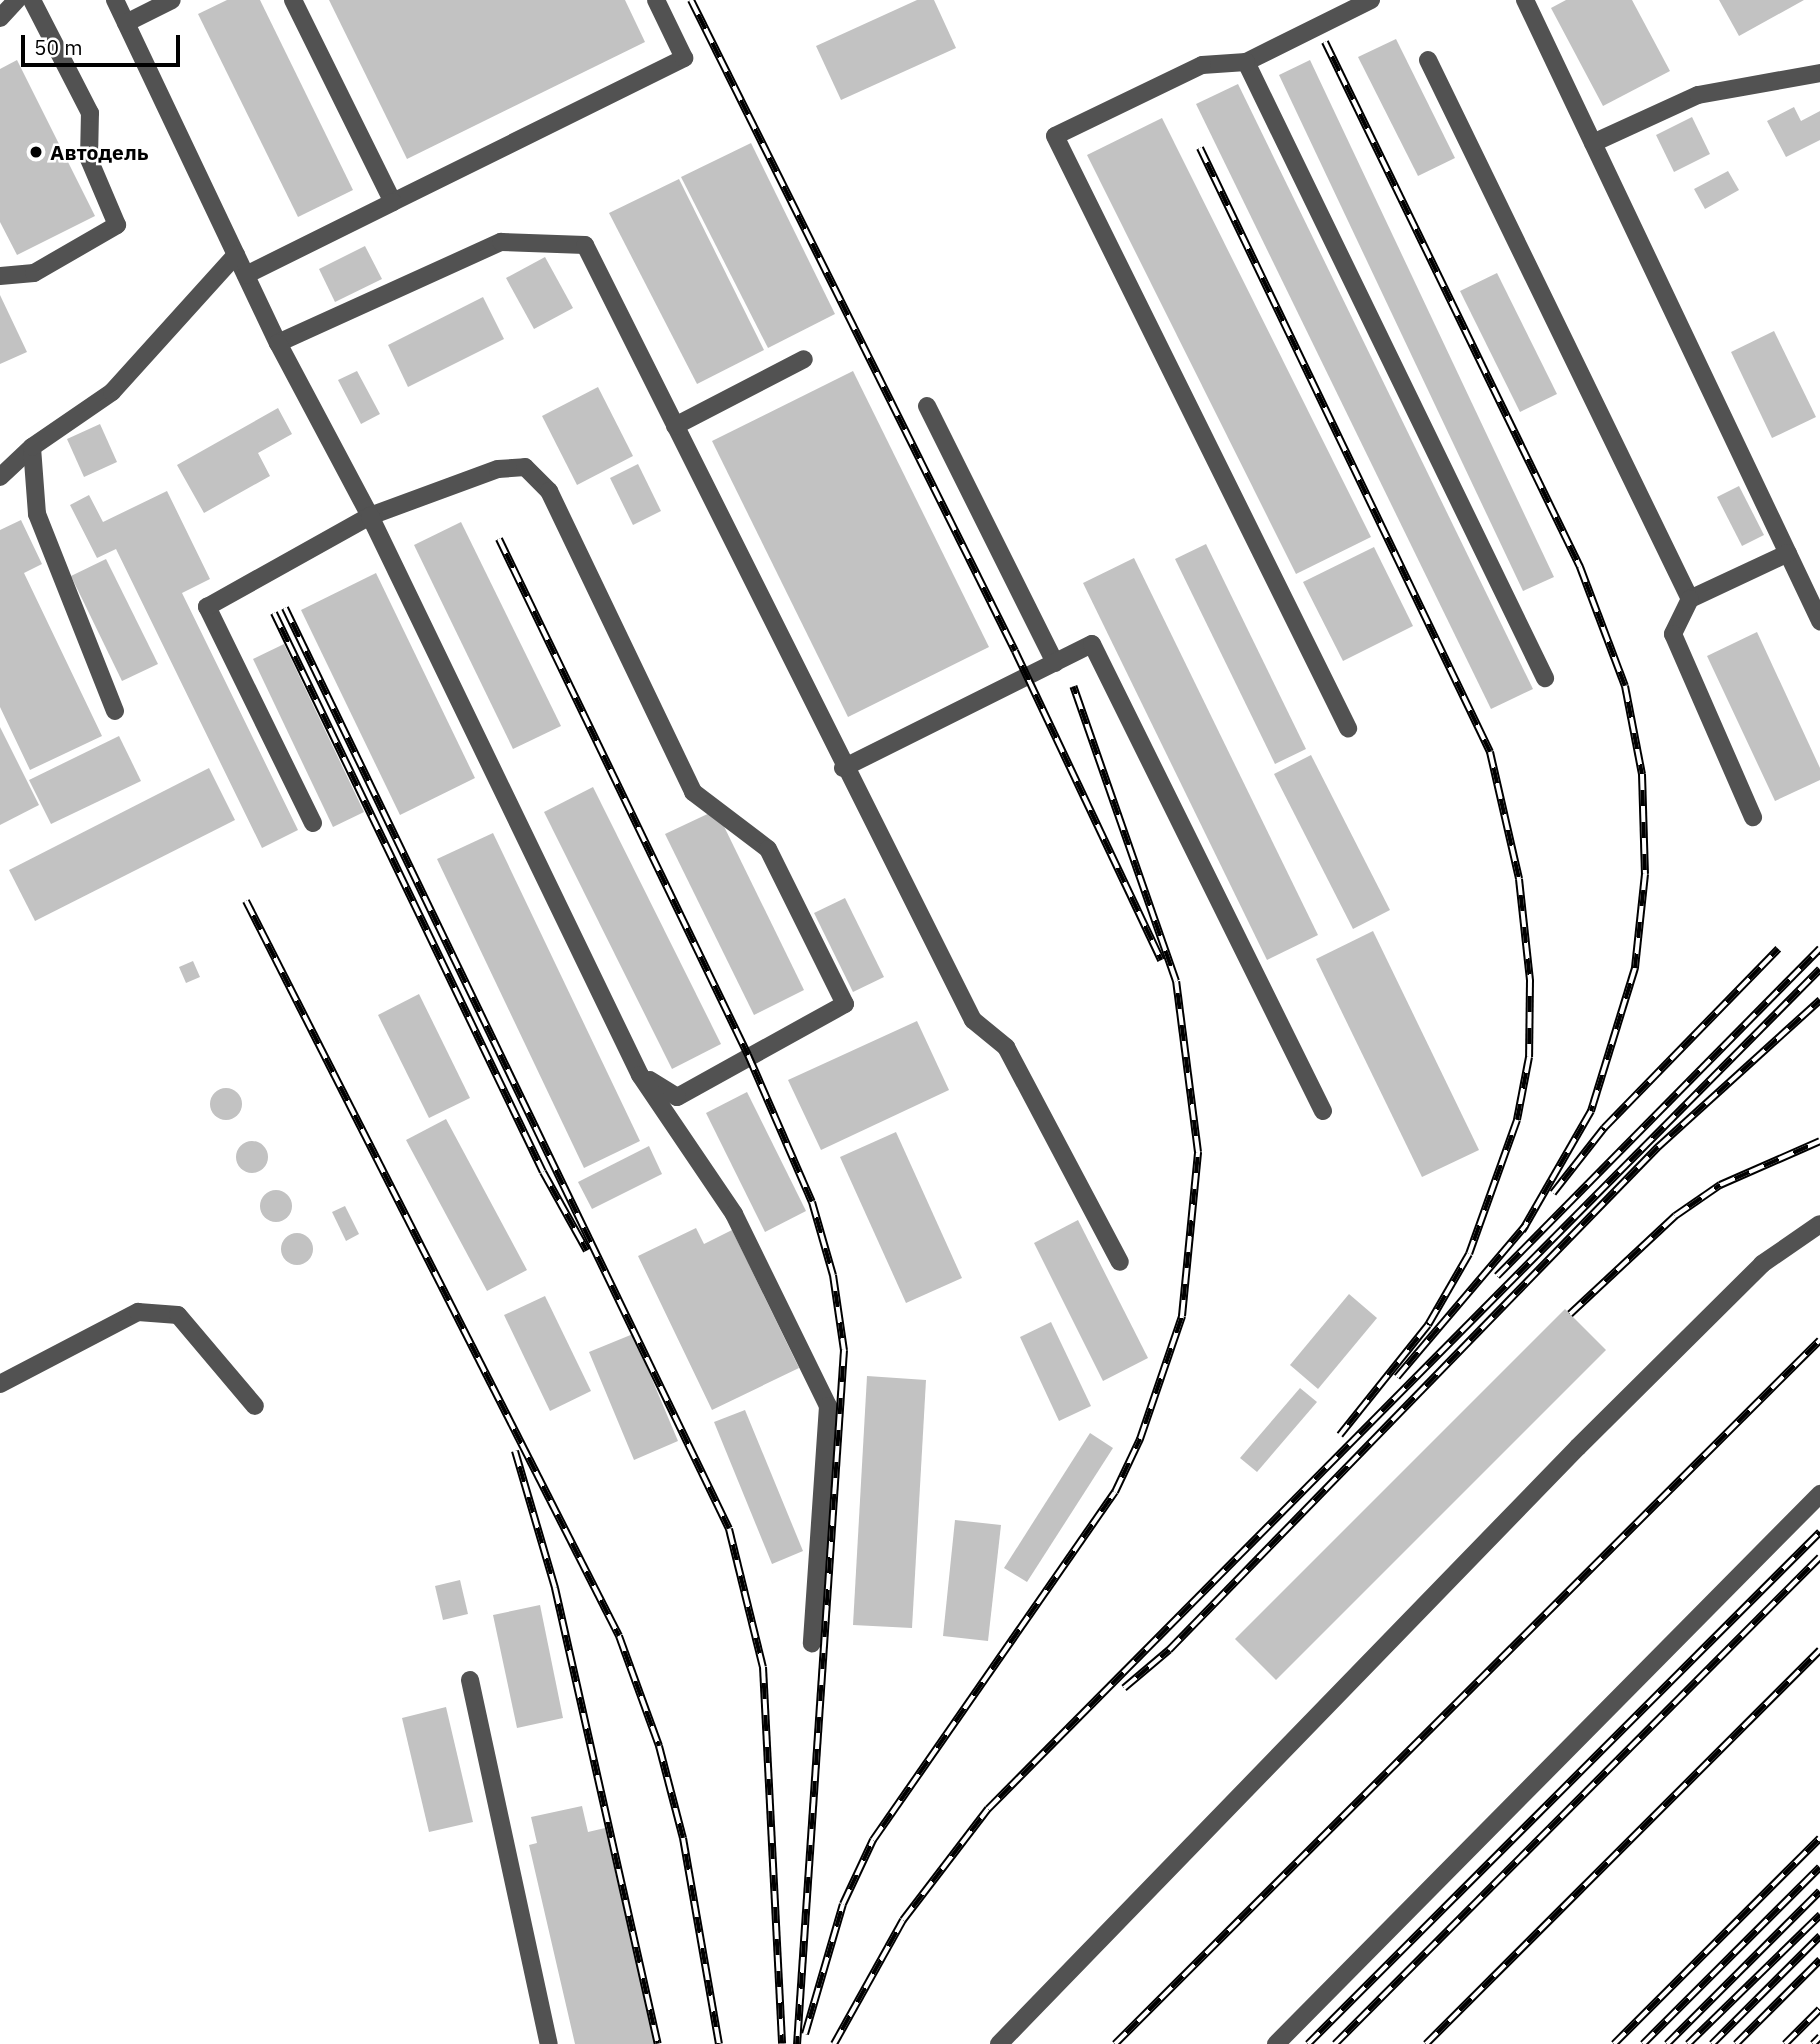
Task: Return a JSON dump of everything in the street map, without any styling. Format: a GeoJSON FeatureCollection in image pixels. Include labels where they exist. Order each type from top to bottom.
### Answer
{"type":"FeatureCollection","features":[{"type":"Feature","properties":{"kind":"street"},"geometry":{"type":"LineString","coordinates":[[0,18],[17,0]]}},
{"type":"Feature","properties":{"kind":"street"},"geometry":{"type":"LineString","coordinates":[[0,276],[34,273],[117,225],[89,159],[90,113],[32,0]]}},
{"type":"Feature","properties":{"kind":"street"},"geometry":{"type":"LineString","coordinates":[[115,0],[278,343],[370,516],[640,1075],[734,1214],[828,1406],[812,1643]]}},
{"type":"Feature","properties":{"kind":"street"},"geometry":{"type":"LineString","coordinates":[[126,23],[172,0]]}},
{"type":"Feature","properties":{"kind":"street"},"geometry":{"type":"LineString","coordinates":[[293,0],[393,202]]}},
{"type":"Feature","properties":{"kind":"street"},"geometry":{"type":"LineString","coordinates":[[246,275],[684,58],[656,0]]}},
{"type":"Feature","properties":{"kind":"street"},"geometry":{"type":"LineString","coordinates":[[1348,728],[1055,136],[1202,65],[1246,62],[1371,0]]}},
{"type":"Feature","properties":{"kind":"street"},"geometry":{"type":"LineString","coordinates":[[1525,0],[1820,621]]}},
{"type":"Feature","properties":{"kind":"street"},"geometry":{"type":"LineString","coordinates":[[1427,60],[1690,599]]}},
{"type":"Feature","properties":{"kind":"street"},"geometry":{"type":"LineString","coordinates":[[1246,62],[1545,678]]}},
{"type":"Feature","properties":{"kind":"street"},"geometry":{"type":"LineString","coordinates":[[1592,143],[1698,95],[1820,73]]}},
{"type":"Feature","properties":{"kind":"street"},"geometry":{"type":"LineString","coordinates":[[278,343],[501,242],[585,245],[844,768],[973,1020],[1006,1047],[1120,1262]]}},
{"type":"Feature","properties":{"kind":"street"},"geometry":{"type":"LineString","coordinates":[[0,477],[32,447],[112,392],[236,255]]}},
{"type":"Feature","properties":{"kind":"street"},"geometry":{"type":"LineString","coordinates":[[675,426],[804,359]]}},
{"type":"Feature","properties":{"kind":"street"},"geometry":{"type":"LineString","coordinates":[[927,406],[1055,663]]}},
{"type":"Feature","properties":{"kind":"street"},"geometry":{"type":"LineString","coordinates":[[32,447],[37,514],[115,711]]}},
{"type":"Feature","properties":{"kind":"street"},"geometry":{"type":"LineString","coordinates":[[313,823],[207,607],[370,516],[498,469],[525,467],[549,491],[693,792],[768,849],[845,1004],[677,1097],[640,1075]]}},
{"type":"Feature","properties":{"kind":"street"},"geometry":{"type":"LineString","coordinates":[[1753,817],[1673,634],[1690,599],[1788,553]]}},
{"type":"Feature","properties":{"kind":"street"},"geometry":{"type":"LineString","coordinates":[[844,768],[1093,644],[1323,1111]]}},
{"type":"Feature","properties":{"kind":"street"},"geometry":{"type":"LineString","coordinates":[[999,2044],[1578,1447],[1762,1264],[1820,1224]]}},
{"type":"Feature","properties":{"kind":"street"},"geometry":{"type":"LineString","coordinates":[[0,1384],[138,1312],[178,1315],[255,1406]]}},
{"type":"Feature","properties":{"kind":"street"},"geometry":{"type":"LineString","coordinates":[[1276,2044],[1820,1494]]}},
{"type":"Feature","properties":{"kind":"street"},"geometry":{"type":"LineString","coordinates":[[470,1680],[549,2044]]}},
{"type":"Feature","properties":{"kind":"building"},"geometry":{"type":"Polygon","coordinates":[[[227,0],[260,0],[353,190],[298,217],[198,14],[227,0]]]}},
{"type":"Feature","properties":{"kind":"building"},"geometry":{"type":"Polygon","coordinates":[[[329,0],[625,0],[645,42],[407,159],[329,0]]]}},
{"type":"Feature","properties":{"kind":"building"},"geometry":{"type":"Polygon","coordinates":[[[917,0],[934,0],[956,48],[841,100],[816,46],[917,0]]]}},
{"type":"Feature","properties":{"kind":"building"},"geometry":{"type":"Polygon","coordinates":[[[1566,0],[1632,0],[1670,71],[1603,106],[1551,8],[1566,0]]]}},
{"type":"Feature","properties":{"kind":"building"},"geometry":{"type":"Polygon","coordinates":[[[1719,0],[1804,0],[1739,36],[1719,0]]]}},
{"type":"Feature","properties":{"kind":"building"},"geometry":{"type":"Polygon","coordinates":[[[1396,39],[1455,158],[1418,176],[1358,57],[1396,39]]]}},
{"type":"Feature","properties":{"kind":"building"},"geometry":{"type":"Polygon","coordinates":[[[17,60],[95,216],[17,255],[0,222],[0,69],[17,60]]]}},
{"type":"Feature","properties":{"kind":"building"},"geometry":{"type":"Polygon","coordinates":[[[1310,60],[1554,577],[1523,591],[1279,75],[1310,60]]]}},
{"type":"Feature","properties":{"kind":"building"},"geometry":{"type":"Polygon","coordinates":[[[1238,84],[1533,689],[1491,709],[1196,104],[1238,84]]]}},
{"type":"Feature","properties":{"kind":"building"},"geometry":{"type":"Polygon","coordinates":[[[1794,107],[1801,121],[1820,111],[1820,140],[1786,157],[1767,121],[1794,107]]]}},
{"type":"Feature","properties":{"kind":"building"},"geometry":{"type":"Polygon","coordinates":[[[1692,117],[1710,154],[1674,172],[1656,135],[1692,117]]]}},
{"type":"Feature","properties":{"kind":"building"},"geometry":{"type":"Polygon","coordinates":[[[1162,118],[1371,537],[1296,574],[1087,155],[1162,118]]]}},
{"type":"Feature","properties":{"kind":"building"},"geometry":{"type":"Polygon","coordinates":[[[751,143],[835,314],[768,348],[681,177],[751,143]]]}},
{"type":"Feature","properties":{"kind":"building"},"geometry":{"type":"Polygon","coordinates":[[[1728,171],[1739,190],[1705,209],[1694,189],[1728,171]]]}},
{"type":"Feature","properties":{"kind":"building"},"geometry":{"type":"Polygon","coordinates":[[[679,179],[764,350],[697,384],[609,213],[679,179]]]}},
{"type":"Feature","properties":{"kind":"building"},"geometry":{"type":"Polygon","coordinates":[[[365,246],[382,279],[335,302],[319,269],[365,246]]]}},
{"type":"Feature","properties":{"kind":"building"},"geometry":{"type":"Polygon","coordinates":[[[545,257],[573,308],[534,329],[506,278],[545,257]]]}},
{"type":"Feature","properties":{"kind":"building"},"geometry":{"type":"Polygon","coordinates":[[[1497,273],[1557,394],[1520,412],[1460,291],[1497,273]]]}},
{"type":"Feature","properties":{"kind":"building"},"geometry":{"type":"Polygon","coordinates":[[[0,295],[27,352],[0,364],[0,295]]]}},
{"type":"Feature","properties":{"kind":"building"},"geometry":{"type":"Polygon","coordinates":[[[483,297],[504,339],[408,387],[388,345],[483,297]]]}},
{"type":"Feature","properties":{"kind":"building"},"geometry":{"type":"Polygon","coordinates":[[[1774,331],[1816,417],[1772,438],[1731,352],[1774,331]]]}},
{"type":"Feature","properties":{"kind":"building"},"geometry":{"type":"Polygon","coordinates":[[[357,371],[380,414],[361,424],[338,380],[357,371]]]}},
{"type":"Feature","properties":{"kind":"building"},"geometry":{"type":"Polygon","coordinates":[[[853,371],[989,647],[848,717],[712,441],[853,371]]]}},
{"type":"Feature","properties":{"kind":"building"},"geometry":{"type":"Polygon","coordinates":[[[598,387],[633,456],[577,485],[542,416],[598,387]]]}},
{"type":"Feature","properties":{"kind":"building"},"geometry":{"type":"Polygon","coordinates":[[[278,408],[292,434],[258,453],[270,476],[204,513],[177,465],[278,408]]]}},
{"type":"Feature","properties":{"kind":"building"},"geometry":{"type":"Polygon","coordinates":[[[100,424],[117,462],[84,477],[67,439],[100,424]]]}},
{"type":"Feature","properties":{"kind":"building"},"geometry":{"type":"Polygon","coordinates":[[[638,464],[661,511],[633,525],[610,478],[638,464]]]}},
{"type":"Feature","properties":{"kind":"building"},"geometry":{"type":"Polygon","coordinates":[[[1739,486],[1764,535],[1742,546],[1717,497],[1739,486]]]}},
{"type":"Feature","properties":{"kind":"building"},"geometry":{"type":"Polygon","coordinates":[[[167,491],[210,579],[182,593],[298,830],[262,848],[116,549],[97,558],[70,505],[89,495],[103,522],[167,491]]]}},
{"type":"Feature","properties":{"kind":"building"},"geometry":{"type":"Polygon","coordinates":[[[21,520],[42,564],[24,573],[102,736],[30,770],[0,707],[0,530],[21,520]]]}},
{"type":"Feature","properties":{"kind":"building"},"geometry":{"type":"Polygon","coordinates":[[[461,522],[561,726],[513,749],[414,545],[461,522]]]}},
{"type":"Feature","properties":{"kind":"building"},"geometry":{"type":"Polygon","coordinates":[[[1206,544],[1306,749],[1275,764],[1175,559],[1206,544]]]}},
{"type":"Feature","properties":{"kind":"building"},"geometry":{"type":"Polygon","coordinates":[[[1374,547],[1413,626],[1343,661],[1303,582],[1374,547]]]}},
{"type":"Feature","properties":{"kind":"building"},"geometry":{"type":"Polygon","coordinates":[[[1134,558],[1318,935],[1267,960],[1083,583],[1134,558]]]}},
{"type":"Feature","properties":{"kind":"building"},"geometry":{"type":"Polygon","coordinates":[[[106,559],[158,664],[122,681],[71,576],[106,559]]]}},
{"type":"Feature","properties":{"kind":"building"},"geometry":{"type":"Polygon","coordinates":[[[376,573],[475,778],[400,815],[301,610],[376,573]]]}},
{"type":"Feature","properties":{"kind":"building"},"geometry":{"type":"Polygon","coordinates":[[[1757,632],[1820,768],[1820,780],[1775,801],[1707,656],[1757,632]]]}},
{"type":"Feature","properties":{"kind":"building"},"geometry":{"type":"Polygon","coordinates":[[[284,644],[364,812],[333,827],[253,659],[284,644]]]}},
{"type":"Feature","properties":{"kind":"building"},"geometry":{"type":"Polygon","coordinates":[[[0,727],[39,805],[0,825],[0,727]]]}},
{"type":"Feature","properties":{"kind":"building"},"geometry":{"type":"Polygon","coordinates":[[[119,736],[141,781],[51,824],[29,780],[119,736]]]}},
{"type":"Feature","properties":{"kind":"building"},"geometry":{"type":"Polygon","coordinates":[[[1311,755],[1390,910],[1353,929],[1274,774],[1311,755]]]}},
{"type":"Feature","properties":{"kind":"building"},"geometry":{"type":"Polygon","coordinates":[[[209,768],[235,820],[35,921],[9,870],[209,768]]]}},
{"type":"Feature","properties":{"kind":"building"},"geometry":{"type":"Polygon","coordinates":[[[593,787],[721,1044],[672,1069],[544,812],[593,787]]]}},
{"type":"Feature","properties":{"kind":"building"},"geometry":{"type":"Polygon","coordinates":[[[716,810],[804,990],[754,1015],[665,834],[716,810]]]}},
{"type":"Feature","properties":{"kind":"building"},"geometry":{"type":"Polygon","coordinates":[[[493,833],[640,1141],[584,1168],[437,859],[493,833]]]}},
{"type":"Feature","properties":{"kind":"building"},"geometry":{"type":"Polygon","coordinates":[[[845,898],[884,977],[853,992],[814,913],[845,898]]]}},
{"type":"Feature","properties":{"kind":"building"},"geometry":{"type":"Polygon","coordinates":[[[1373,931],[1479,1150],[1422,1177],[1316,959],[1373,931]]]}},
{"type":"Feature","properties":{"kind":"building"},"geometry":{"type":"Polygon","coordinates":[[[193,961],[200,977],[186,983],[179,967],[193,961]]]}},
{"type":"Feature","properties":{"kind":"building"},"geometry":{"type":"Polygon","coordinates":[[[419,994],[470,1098],[429,1118],[378,1015],[419,994]]]}},
{"type":"Feature","properties":{"kind":"building"},"geometry":{"type":"Polygon","coordinates":[[[917,1021],[949,1090],[821,1150],[788,1080],[917,1021]]]}},
{"type":"Feature","properties":{"kind":"building"},"geometry":{"type":"Polygon","coordinates":[[[226,1088],[237,1093],[242,1104],[237,1115],[226,1120],[215,1115],[210,1104],[215,1093],[226,1088]]]}},
{"type":"Feature","properties":{"kind":"building"},"geometry":{"type":"Polygon","coordinates":[[[747,1092],[806,1211],[765,1232],[706,1113],[747,1092]]]}},
{"type":"Feature","properties":{"kind":"building"},"geometry":{"type":"Polygon","coordinates":[[[446,1119],[527,1270],[487,1291],[406,1140],[446,1119]]]}},
{"type":"Feature","properties":{"kind":"building"},"geometry":{"type":"Polygon","coordinates":[[[896,1132],[962,1278],[906,1303],[840,1157],[896,1132]]]}},
{"type":"Feature","properties":{"kind":"building"},"geometry":{"type":"Polygon","coordinates":[[[252,1141],[263,1146],[268,1157],[263,1168],[252,1173],[241,1168],[236,1157],[241,1146],[252,1141]]]}},
{"type":"Feature","properties":{"kind":"building"},"geometry":{"type":"Polygon","coordinates":[[[649,1146],[662,1174],[592,1209],[578,1182],[649,1146]]]}},
{"type":"Feature","properties":{"kind":"building"},"geometry":{"type":"Polygon","coordinates":[[[276,1190],[287,1195],[292,1206],[287,1217],[276,1222],[265,1217],[260,1206],[265,1195],[276,1190]]]}},
{"type":"Feature","properties":{"kind":"building"},"geometry":{"type":"Polygon","coordinates":[[[345,1206],[359,1234],[346,1241],[332,1212],[345,1206]]]}},
{"type":"Feature","properties":{"kind":"building"},"geometry":{"type":"Polygon","coordinates":[[[1078,1220],[1148,1358],[1103,1381],[1034,1243],[1078,1220]]]}},
{"type":"Feature","properties":{"kind":"building"},"geometry":{"type":"Polygon","coordinates":[[[696,1228],[704,1244],[732,1230],[799,1368],[712,1410],[638,1256],[696,1228]]]}},
{"type":"Feature","properties":{"kind":"building"},"geometry":{"type":"Polygon","coordinates":[[[297,1233],[308,1238],[313,1249],[308,1260],[297,1265],[286,1260],[281,1249],[286,1238],[297,1233]]]}},
{"type":"Feature","properties":{"kind":"building"},"geometry":{"type":"Polygon","coordinates":[[[1349,1294],[1377,1318],[1318,1389],[1290,1365],[1349,1294]]]}},
{"type":"Feature","properties":{"kind":"building"},"geometry":{"type":"Polygon","coordinates":[[[545,1296],[591,1391],[550,1411],[504,1315],[545,1296]]]}},
{"type":"Feature","properties":{"kind":"building"},"geometry":{"type":"Polygon","coordinates":[[[1565,1309],[1606,1350],[1276,1680],[1235,1639],[1565,1309]]]}},
{"type":"Feature","properties":{"kind":"building"},"geometry":{"type":"Polygon","coordinates":[[[1051,1322],[1091,1406],[1059,1421],[1020,1337],[1051,1322]]]}},
{"type":"Feature","properties":{"kind":"building"},"geometry":{"type":"Polygon","coordinates":[[[633,1334],[678,1441],[634,1460],[589,1352],[633,1334]]]}},
{"type":"Feature","properties":{"kind":"building"},"geometry":{"type":"Polygon","coordinates":[[[867,1376],[926,1380],[912,1628],[853,1625],[867,1376]]]}},
{"type":"Feature","properties":{"kind":"building"},"geometry":{"type":"Polygon","coordinates":[[[1300,1388],[1317,1402],[1257,1472],[1240,1458],[1300,1388]]]}},
{"type":"Feature","properties":{"kind":"building"},"geometry":{"type":"Polygon","coordinates":[[[745,1410],[803,1551],[772,1564],[714,1422],[745,1410]]]}},
{"type":"Feature","properties":{"kind":"building"},"geometry":{"type":"Polygon","coordinates":[[[1090,1433],[1113,1448],[1027,1582],[1004,1568],[1090,1433]]]}},
{"type":"Feature","properties":{"kind":"building"},"geometry":{"type":"Polygon","coordinates":[[[955,1520],[1001,1525],[988,1641],[943,1636],[955,1520]]]}},
{"type":"Feature","properties":{"kind":"building"},"geometry":{"type":"Polygon","coordinates":[[[460,1580],[468,1614],[443,1620],[435,1586],[460,1580]]]}},
{"type":"Feature","properties":{"kind":"building"},"geometry":{"type":"Polygon","coordinates":[[[540,1605],[563,1718],[517,1728],[493,1615],[540,1605]]]}},
{"type":"Feature","properties":{"kind":"building"},"geometry":{"type":"Polygon","coordinates":[[[446,1707],[473,1822],[429,1832],[402,1718],[446,1707]]]}},
{"type":"Feature","properties":{"kind":"building"},"geometry":{"type":"Polygon","coordinates":[[[582,1806],[588,1832],[605,1828],[655,2044],[575,2044],[529,1845],[537,1843],[531,1817],[582,1806]]]}},
{"type":"Feature","properties":{"kind":"railway"},"geometry":{"type":"LineString","coordinates":[[691,0],[1015,651],[1161,960]]}},
{"type":"Feature","properties":{"kind":"railway"},"geometry":{"type":"LineString","coordinates":[[1325,42],[1580,567],[1625,686],[1642,774],[1645,874],[1635,968],[1591,1111],[1522,1231]]}},
{"type":"Feature","properties":{"kind":"railway"},"geometry":{"type":"LineString","coordinates":[[1200,148],[1490,752],[1519,879],[1530,980],[1529,1057],[1517,1120],[1469,1254],[1428,1325],[1340,1435]]}},
{"type":"Feature","properties":{"kind":"railway"},"geometry":{"type":"LineString","coordinates":[[499,539],[748,1055],[812,1202],[833,1275],[844,1350],[797,2044]]}},
{"type":"Feature","properties":{"kind":"railway"},"geometry":{"type":"LineString","coordinates":[[285,608],[729,1529],[763,1667],[782,2044]]}},
{"type":"Feature","properties":{"kind":"railway"},"geometry":{"type":"LineString","coordinates":[[274,613],[543,1172],[587,1251]]}},
{"type":"Feature","properties":{"kind":"railway"},"geometry":{"type":"LineString","coordinates":[[805,2034],[843,1904],[873,1840],[1115,1492],[1140,1439],[1182,1316],[1198,1152],[1176,981],[1073,686]]}},
{"type":"Feature","properties":{"kind":"railway"},"geometry":{"type":"LineString","coordinates":[[246,901],[619,1636],[659,1746],[683,1838],[719,2044]]}},
{"type":"Feature","properties":{"kind":"railway"},"geometry":{"type":"LineString","coordinates":[[1497,1276],[1820,948]]}},
{"type":"Feature","properties":{"kind":"railway"},"geometry":{"type":"LineString","coordinates":[[1553,1193],[1604,1128],[1778,949]]}},
{"type":"Feature","properties":{"kind":"railway"},"geometry":{"type":"LineString","coordinates":[[834,2044],[903,1920],[988,1809],[1820,969]]}},
{"type":"Feature","properties":{"kind":"railway"},"geometry":{"type":"LineString","coordinates":[[1124,1688],[1169,1650],[1658,1147],[1820,1000]]}},
{"type":"Feature","properties":{"kind":"railway"},"geometry":{"type":"LineString","coordinates":[[1570,1314],[1675,1216],[1720,1185],[1820,1141]]}},
{"type":"Feature","properties":{"kind":"railway"},"geometry":{"type":"LineString","coordinates":[[1397,1377],[1526,1225]]}},
{"type":"Feature","properties":{"kind":"railway"},"geometry":{"type":"LineString","coordinates":[[1115,2044],[1820,1340]]}},
{"type":"Feature","properties":{"kind":"railway"},"geometry":{"type":"LineString","coordinates":[[515,1451],[555,1588],[658,2044]]}},
{"type":"Feature","properties":{"kind":"railway"},"geometry":{"type":"LineString","coordinates":[[1308,2044],[1820,1532]]}},
{"type":"Feature","properties":{"kind":"railway"},"geometry":{"type":"LineString","coordinates":[[1335,2044],[1820,1557]]}},
{"type":"Feature","properties":{"kind":"railway"},"geometry":{"type":"LineString","coordinates":[[1426,2044],[1820,1650]]}},
{"type":"Feature","properties":{"kind":"railway"},"geometry":{"type":"LineString","coordinates":[[1614,2044],[1820,1838]]}},
{"type":"Feature","properties":{"kind":"railway"},"geometry":{"type":"LineString","coordinates":[[1643,2044],[1820,1867]]}},
{"type":"Feature","properties":{"kind":"railway"},"geometry":{"type":"LineString","coordinates":[[1667,2044],[1820,1891]]}},
{"type":"Feature","properties":{"kind":"railway"},"geometry":{"type":"LineString","coordinates":[[1688,2044],[1820,1915]]}},
{"type":"Feature","properties":{"kind":"railway"},"geometry":{"type":"LineString","coordinates":[[1712,2044],[1820,1936]]}},
{"type":"Feature","properties":{"kind":"railway"},"geometry":{"type":"LineString","coordinates":[[1736,2044],[1820,1960]]}},
{"type":"Feature","properties":{"kind":"railway"},"geometry":{"type":"LineString","coordinates":[[1785,2044],[1820,2009]]}},
{"type":"Feature","properties":{"kind":"railway"},"geometry":{"type":"LineString","coordinates":[[1813,2044],[1820,2037]]}},
{"type":"Feature","properties":{"kind":"place","name":"Автодель"},"geometry":{"type":"Point","coordinates":[36,152]}}]}
